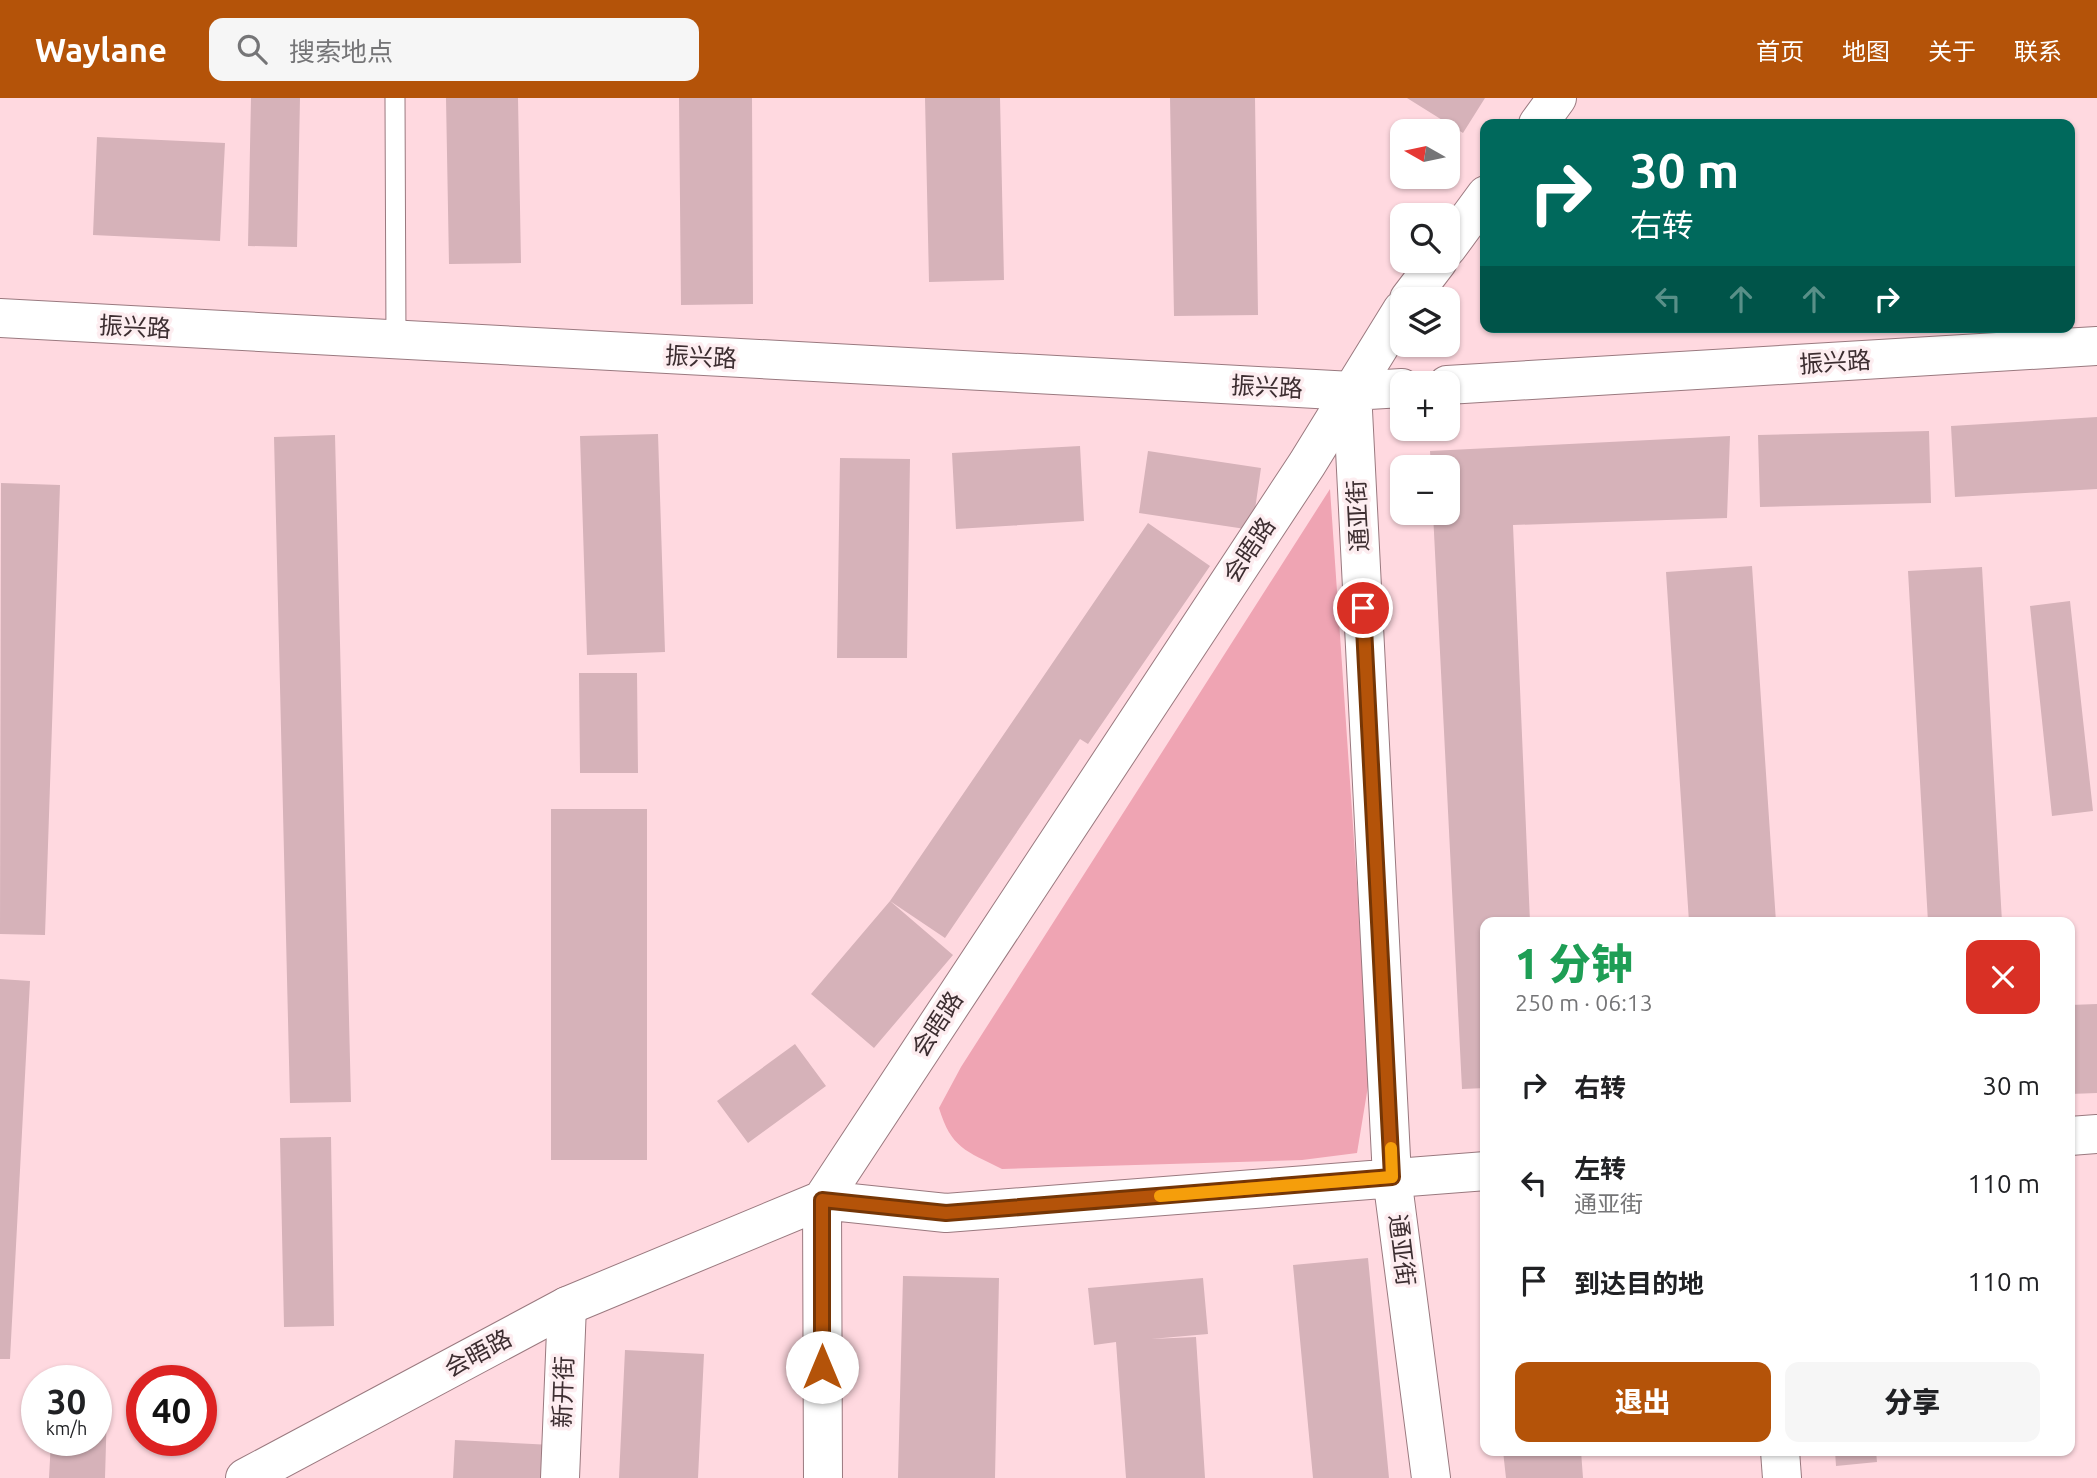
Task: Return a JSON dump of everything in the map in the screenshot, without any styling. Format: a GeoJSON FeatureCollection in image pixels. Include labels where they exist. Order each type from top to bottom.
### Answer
{"type":"FeatureCollection","features":[{"type":"Feature","properties":{"kind":"street"},"geometry":{"type":"LineString","coordinates":[[1542,119],[1557,98]]}},
{"type":"Feature","properties":{"kind":"street"},"geometry":{"type":"LineString","coordinates":[[1460,230],[1480,203]]}},
{"type":"Feature","properties":{"kind":"street","name":"振兴路"},"geometry":{"type":"LineString","coordinates":[[0,318],[1352,391],[1390,389]]}},
{"type":"Feature","properties":{"kind":"street","name":"会晤路"},"geometry":{"type":"LineString","coordinates":[[245,1478],[567,1306],[822,1200],[1307,464],[1390,329]]}},
{"type":"Feature","properties":{"kind":"street","name":"振兴路"},"geometry":{"type":"LineString","coordinates":[[1460,384],[2097,345]]}},
{"type":"Feature","properties":{"kind":"street","name":"通亚街"},"geometry":{"type":"LineString","coordinates":[[1352,391],[1392,1177],[1431,1478]]}},
{"type":"Feature","properties":{"kind":"street"},"geometry":{"type":"LineString","coordinates":[[2075,1136],[2097,1134]]}},
{"type":"Feature","properties":{"kind":"street"},"geometry":{"type":"LineString","coordinates":[[823,1478],[822,1200],[946,1213],[1480,1171]]}},
{"type":"Feature","properties":{"kind":"street","name":"新开街"},"geometry":{"type":"LineString","coordinates":[[560,1478],[567,1306]]}},
{"type":"Feature","properties":{"kind":"street"},"geometry":{"type":"LineString","coordinates":[[1780,1456],[1782,1478]]}},
{"type":"Feature","properties":{"kind":"lane"},"geometry":{"type":"LineString","coordinates":[[396,98],[396,340]]}},
{"type":"Feature","properties":{"kind":"shaded area"},"geometry":{"type":"Polygon","coordinates":[[[1330,489],[1370,1074],[1357,1153],[1302,1160],[1002,1169],[962,1147],[949,1132],[939,1108],[961,1067],[1330,489]]]}},
{"type":"Feature","properties":{"kind":"building"},"geometry":{"type":"Polygon","coordinates":[[[251,98],[300,98],[297,247],[248,246],[251,98]]]}},
{"type":"Feature","properties":{"kind":"building"},"geometry":{"type":"Polygon","coordinates":[[[446,98],[518,98],[521,263],[449,264],[446,98]]]}},
{"type":"Feature","properties":{"kind":"building"},"geometry":{"type":"Polygon","coordinates":[[[679,98],[752,98],[753,304],[681,305],[679,98]]]}},
{"type":"Feature","properties":{"kind":"building"},"geometry":{"type":"Polygon","coordinates":[[[925,98],[1000,98],[1004,280],[929,282],[925,98]]]}},
{"type":"Feature","properties":{"kind":"building"},"geometry":{"type":"Polygon","coordinates":[[[1170,98],[1255,98],[1258,315],[1174,316],[1170,98]]]}},
{"type":"Feature","properties":{"kind":"building"},"geometry":{"type":"Polygon","coordinates":[[[1407,98],[1485,98],[1463,133],[1460,131],[1460,119],[1441,119],[1407,98]]]}},
{"type":"Feature","properties":{"kind":"building"},"geometry":{"type":"Polygon","coordinates":[[[97,137],[225,143],[220,241],[93,235],[97,137]]]}},
{"type":"Feature","properties":{"kind":"building"},"geometry":{"type":"Polygon","coordinates":[[[2097,417],[2097,489],[1955,497],[1951,426],[2097,417]]]}},
{"type":"Feature","properties":{"kind":"building"},"geometry":{"type":"Polygon","coordinates":[[[1929,431],[1931,503],[1760,507],[1758,435],[1929,431]]]}},
{"type":"Feature","properties":{"kind":"building"},"geometry":{"type":"Polygon","coordinates":[[[658,434],[665,652],[587,655],[580,436],[658,434]]]}},
{"type":"Feature","properties":{"kind":"building"},"geometry":{"type":"Polygon","coordinates":[[[335,435],[351,1102],[290,1103],[274,437],[335,435]]]}},
{"type":"Feature","properties":{"kind":"building"},"geometry":{"type":"Polygon","coordinates":[[[1730,436],[1727,518],[1513,525],[1530,917],[1480,917],[1480,1088],[1462,1089],[1434,525],[1460,525],[1460,455],[1430,455],[1430,451],[1730,436]]]}},
{"type":"Feature","properties":{"kind":"building"},"geometry":{"type":"Polygon","coordinates":[[[1080,446],[1084,521],[956,529],[952,453],[1080,446]]]}},
{"type":"Feature","properties":{"kind":"building"},"geometry":{"type":"Polygon","coordinates":[[[1148,451],[1261,468],[1252,530],[1139,513],[1148,451]]]}},
{"type":"Feature","properties":{"kind":"building"},"geometry":{"type":"Polygon","coordinates":[[[840,458],[910,459],[907,658],[837,658],[840,458]]]}},
{"type":"Feature","properties":{"kind":"building"},"geometry":{"type":"Polygon","coordinates":[[[1,483],[60,485],[45,935],[0,934],[1,483]]]}},
{"type":"Feature","properties":{"kind":"building"},"geometry":{"type":"Polygon","coordinates":[[[1148,523],[1210,566],[1088,744],[1080,739],[945,938],[890,901],[1148,523]]]}},
{"type":"Feature","properties":{"kind":"building"},"geometry":{"type":"Polygon","coordinates":[[[1752,566],[1776,917],[1689,917],[1666,572],[1752,566]]]}},
{"type":"Feature","properties":{"kind":"building"},"geometry":{"type":"Polygon","coordinates":[[[1982,567],[2002,917],[1928,917],[1908,571],[1982,567]]]}},
{"type":"Feature","properties":{"kind":"building"},"geometry":{"type":"Polygon","coordinates":[[[2070,601],[2093,811],[2052,816],[2030,606],[2070,601]]]}},
{"type":"Feature","properties":{"kind":"building"},"geometry":{"type":"Polygon","coordinates":[[[579,673],[637,673],[638,773],[580,773],[579,673]]]}},
{"type":"Feature","properties":{"kind":"building"},"geometry":{"type":"Polygon","coordinates":[[[551,809],[647,809],[647,1160],[551,1160],[551,809]]]}},
{"type":"Feature","properties":{"kind":"building"},"geometry":{"type":"Polygon","coordinates":[[[890,901],[953,955],[874,1048],[811,994],[890,901]]]}},
{"type":"Feature","properties":{"kind":"building"},"geometry":{"type":"Polygon","coordinates":[[[0,979],[30,981],[10,1359],[0,1359],[0,979]]]}},
{"type":"Feature","properties":{"kind":"building"},"geometry":{"type":"Polygon","coordinates":[[[2097,1004],[2097,1093],[2075,1094],[2075,1005],[2097,1004]]]}},
{"type":"Feature","properties":{"kind":"building"},"geometry":{"type":"Polygon","coordinates":[[[795,1044],[826,1086],[748,1143],[717,1101],[795,1044]]]}},
{"type":"Feature","properties":{"kind":"building"},"geometry":{"type":"Polygon","coordinates":[[[331,1137],[334,1326],[284,1327],[280,1138],[331,1137]]]}},
{"type":"Feature","properties":{"kind":"building"},"geometry":{"type":"Polygon","coordinates":[[[1368,1258],[1389,1478],[1313,1478],[1293,1265],[1368,1258]]]}},
{"type":"Feature","properties":{"kind":"building"},"geometry":{"type":"Polygon","coordinates":[[[903,1276],[999,1278],[995,1478],[898,1478],[903,1276]]]}},
{"type":"Feature","properties":{"kind":"building"},"geometry":{"type":"Polygon","coordinates":[[[1203,1278],[1208,1334],[1151,1339],[1196,1337],[1205,1478],[1126,1478],[1116,1342],[1094,1345],[1088,1288],[1203,1278]]]}},
{"type":"Feature","properties":{"kind":"building"},"geometry":{"type":"Polygon","coordinates":[[[625,1350],[704,1354],[698,1478],[619,1478],[625,1350]]]}},
{"type":"Feature","properties":{"kind":"building"},"geometry":{"type":"Polygon","coordinates":[[[455,1440],[552,1445],[550,1478],[453,1478],[455,1440]]]}},
{"type":"Feature","properties":{"kind":"building"},"geometry":{"type":"Polygon","coordinates":[[[50,1456],[106,1456],[105,1478],[49,1478],[50,1456]]]}},
{"type":"Feature","properties":{"kind":"building"},"geometry":{"type":"Polygon","coordinates":[[[1504,1456],[1581,1456],[1583,1478],[1506,1478],[1504,1456]]]}},
{"type":"Feature","properties":{"kind":"building"},"geometry":{"type":"Polygon","coordinates":[[[1835,1456],[1876,1456],[1877,1462],[1836,1466],[1835,1456]]]}},
{"type":"Feature","properties":{"kind":"slow traffic"},"geometry":{"type":"LineString","coordinates":[[1160,1196],[1392,1177],[1391,1148]]}},
{"type":"Feature","properties":{"kind":"route"},"geometry":{"type":"LineString","coordinates":[[822,1367],[822,1200],[946,1213],[1392,1177],[1363,608]]}}]}
